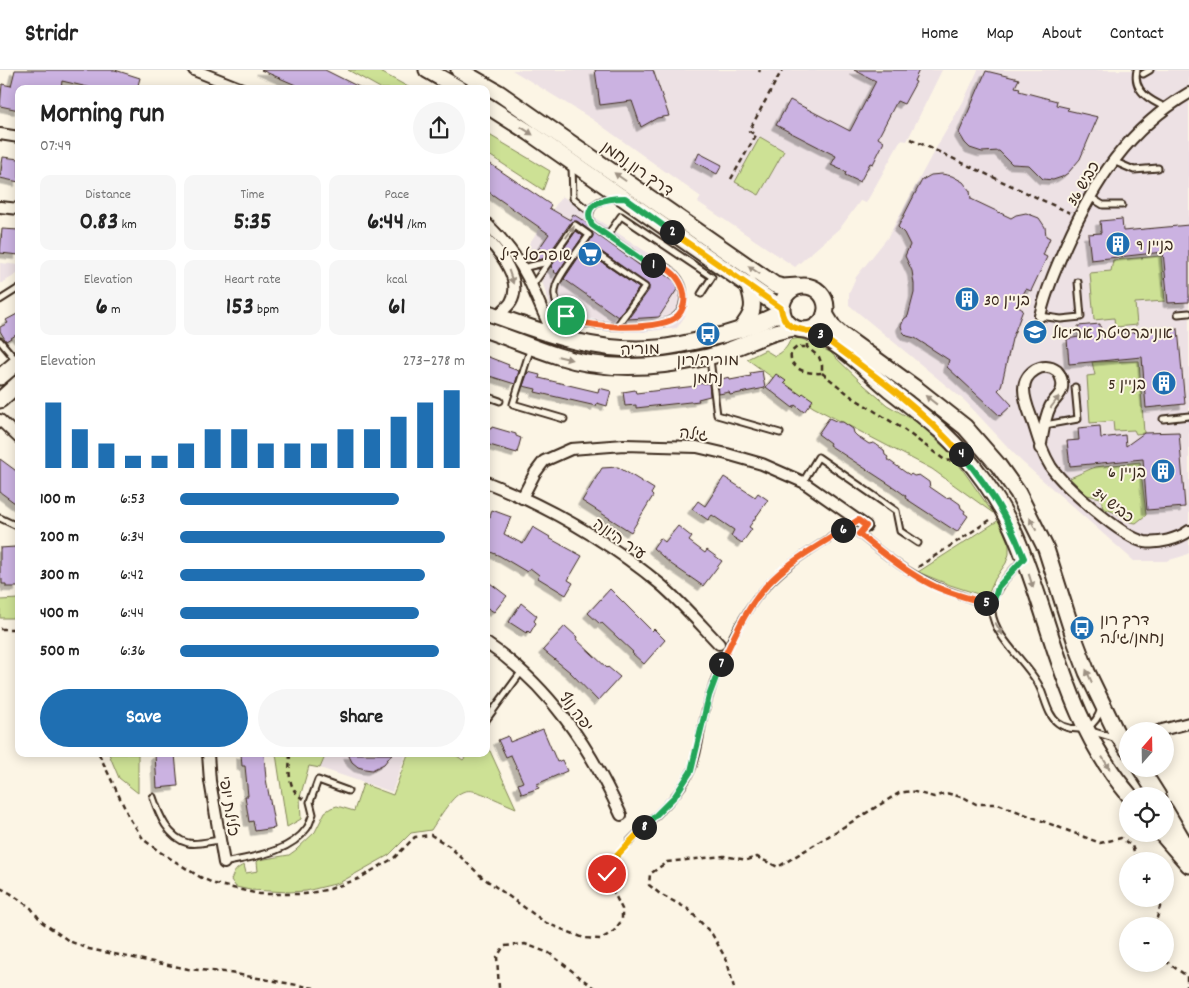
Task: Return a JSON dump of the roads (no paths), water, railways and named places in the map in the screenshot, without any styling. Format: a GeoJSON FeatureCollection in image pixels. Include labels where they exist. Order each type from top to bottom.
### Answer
{"type":"FeatureCollection","features":[{"type":"Feature","properties":{"kind":"main road"},"geometry":{"type":"LineString","coordinates":[[427,70],[453,85]]}},
{"type":"Feature","properties":{"kind":"main road","name":"דרך רון נחמן"},"geometry":{"type":"LineString","coordinates":[[459,70],[484,85]]}},
{"type":"Feature","properties":{"kind":"main road","name":"דרך רון נחמן"},"geometry":{"type":"LineString","coordinates":[[490,88],[775,285],[784,287],[798,286]]}},
{"type":"Feature","properties":{"kind":"main road","name":"דרך רון נחמן"},"geometry":{"type":"LineString","coordinates":[[490,108],[625,198],[748,284],[781,310]]}},
{"type":"Feature","properties":{"kind":"main road"},"geometry":{"type":"LineString","coordinates":[[739,331],[751,315],[753,306],[753,299],[748,284]]}},
{"type":"Feature","properties":{"kind":"main road"},"geometry":{"type":"LineString","coordinates":[[800,329],[818,325],[825,314],[826,303],[819,292],[806,286],[798,286],[786,294],[781,310],[788,324],[800,329],[818,334],[842,350],[943,433],[991,492],[1010,524],[1024,558],[1072,699],[1085,729],[1110,770],[1123,787]]}},
{"type":"Feature","properties":{"kind":"main road","name":"מוריה"},"geometry":{"type":"LineString","coordinates":[[492,314],[575,342],[596,346],[636,349],[658,348],[739,331],[772,318],[781,310]]}},
{"type":"Feature","properties":{"kind":"main road"},"geometry":{"type":"LineString","coordinates":[[825,314],[833,327],[842,336],[918,390],[965,427],[998,465],[1018,493],[1046,549],[1076,643],[1102,706],[1119,733]]}},
{"type":"Feature","properties":{"kind":"main road","name":"מוריה"},"geometry":{"type":"LineString","coordinates":[[490,332],[559,357],[602,366],[661,365],[709,357],[780,330],[800,329]]}},
{"type":"Feature","properties":{"kind":"main road"},"geometry":{"type":"LineString","coordinates":[[0,377],[15,364]]}},
{"type":"Feature","properties":{"kind":"main road"},"geometry":{"type":"LineString","coordinates":[[0,400],[15,387]]}},
{"type":"Feature","properties":{"kind":"main road"},"geometry":{"type":"LineString","coordinates":[[1174,826],[1189,852]]}},
{"type":"Feature","properties":{"kind":"main road"},"geometry":{"type":"LineString","coordinates":[[1169,842],[1189,865]]}},
{"type":"Feature","properties":{"kind":"street"},"geometry":{"type":"LineString","coordinates":[[194,70],[232,85]]}},
{"type":"Feature","properties":{"kind":"street","name":"כביש 36"},"geometry":{"type":"LineString","coordinates":[[1040,316],[1051,280],[1089,196],[1113,161],[1148,122],[1189,93]]}},
{"type":"Feature","properties":{"kind":"street"},"geometry":{"type":"LineString","coordinates":[[0,134],[15,136]]}},
{"type":"Feature","properties":{"kind":"street"},"geometry":{"type":"LineString","coordinates":[[0,208],[15,209]]}},
{"type":"Feature","properties":{"kind":"street"},"geometry":{"type":"LineString","coordinates":[[490,227],[514,254],[532,286],[545,319],[554,335]]}},
{"type":"Feature","properties":{"kind":"street"},"geometry":{"type":"LineString","coordinates":[[490,243],[508,268],[514,284],[514,295],[511,303],[492,314]]}},
{"type":"Feature","properties":{"kind":"street","name":"כביש 34"},"geometry":{"type":"LineString","coordinates":[[1040,448],[1050,407],[1061,394],[1063,386],[1061,377],[1056,371],[1046,367],[1036,369],[1029,375],[1024,387],[1027,408],[1034,424],[1040,448],[1052,469],[1085,502],[1128,535],[1145,542],[1155,542],[1170,539],[1189,531]]}},
{"type":"Feature","properties":{"kind":"street"},"geometry":{"type":"LineString","coordinates":[[0,420],[15,434]]}},
{"type":"Feature","properties":{"kind":"street","name":"גילה"},"geometry":{"type":"LineString","coordinates":[[522,498],[535,473],[544,461],[571,449],[624,445],[696,447],[762,464],[803,482],[862,523]]}},
{"type":"Feature","properties":{"kind":"street","name":"עיר היונה"},"geometry":{"type":"LineString","coordinates":[[490,484],[586,531],[622,556],[660,585],[719,644]]}},
{"type":"Feature","properties":{"kind":"street","name":"יפה נוף"},"geometry":{"type":"LineString","coordinates":[[490,646],[522,671],[548,697],[582,741],[621,815]]}},
{"type":"Feature","properties":{"kind":"street"},"geometry":{"type":"LineString","coordinates":[[1174,727],[1189,723]]}},
{"type":"Feature","properties":{"kind":"street","name":"כלילת יופי"},"geometry":{"type":"LineString","coordinates":[[208,757],[210,781],[224,863]]}},
{"type":"Feature","properties":{"kind":"lane"},"geometry":{"type":"LineString","coordinates":[[1137,70],[1136,79],[1146,98],[1167,108]]}},
{"type":"Feature","properties":{"kind":"lane"},"geometry":{"type":"LineString","coordinates":[[1143,74],[1150,70]]}},
{"type":"Feature","properties":{"kind":"lane"},"geometry":{"type":"LineString","coordinates":[[1113,161],[1134,170],[1158,168]]}},
{"type":"Feature","properties":{"kind":"lane"},"geometry":{"type":"LineString","coordinates":[[571,162],[573,198],[590,212]]}},
{"type":"Feature","properties":{"kind":"lane"},"geometry":{"type":"LineString","coordinates":[[1089,196],[1104,206],[1122,205]]}},
{"type":"Feature","properties":{"kind":"lane"},"geometry":{"type":"LineString","coordinates":[[532,286],[575,225],[589,235],[558,280],[556,302],[562,312],[572,320],[603,326],[664,323],[676,317],[681,310],[684,290],[678,277],[662,265],[649,265],[592,225],[589,219],[590,212],[594,206],[602,201],[625,198]]}},
{"type":"Feature","properties":{"kind":"lane"},"geometry":{"type":"LineString","coordinates":[[607,236],[622,216],[712,277],[701,294]]}},
{"type":"Feature","properties":{"kind":"lane"},"geometry":{"type":"LineString","coordinates":[[596,254],[645,287],[618,326]]}},
{"type":"Feature","properties":{"kind":"lane"},"geometry":{"type":"LineString","coordinates":[[522,268],[530,268],[549,262]]}},
{"type":"Feature","properties":{"kind":"lane"},"geometry":{"type":"LineString","coordinates":[[1040,316],[1061,319],[1081,317],[1078,282]]}},
{"type":"Feature","properties":{"kind":"lane"},"geometry":{"type":"LineString","coordinates":[[0,300],[15,291]]}},
{"type":"Feature","properties":{"kind":"lane"},"geometry":{"type":"LineString","coordinates":[[1178,314],[1189,313]]}},
{"type":"Feature","properties":{"kind":"lane"},"geometry":{"type":"LineString","coordinates":[[0,341],[15,358]]}},
{"type":"Feature","properties":{"kind":"lane"},"geometry":{"type":"LineString","coordinates":[[531,347],[512,404],[564,419]]}},
{"type":"Feature","properties":{"kind":"lane"},"geometry":{"type":"LineString","coordinates":[[709,357],[717,415],[780,433]]}},
{"type":"Feature","properties":{"kind":"lane"},"geometry":{"type":"LineString","coordinates":[[1045,425],[1078,419],[1075,386]]}},
{"type":"Feature","properties":{"kind":"lane"},"geometry":{"type":"LineString","coordinates":[[490,397],[500,401]]}},
{"type":"Feature","properties":{"kind":"lane"},"geometry":{"type":"LineString","coordinates":[[1163,419],[1189,416]]}},
{"type":"Feature","properties":{"kind":"lane"},"geometry":{"type":"LineString","coordinates":[[803,482],[818,457],[896,511],[900,531],[918,543]]}},
{"type":"Feature","properties":{"kind":"lane"},"geometry":{"type":"LineString","coordinates":[[0,518],[15,525]]}},
{"type":"Feature","properties":{"kind":"lane"},"geometry":{"type":"LineString","coordinates":[[862,523],[859,534],[915,576],[952,593],[993,604]]}},
{"type":"Feature","properties":{"kind":"lane"},"geometry":{"type":"LineString","coordinates":[[629,842],[675,796],[691,771],[714,680],[732,640],[757,598],[773,579],[786,568],[862,523]]}},
{"type":"Feature","properties":{"kind":"lane"},"geometry":{"type":"LineString","coordinates":[[1024,558],[998,587],[992,611],[995,622],[1037,681],[1056,722],[1070,729],[1085,729],[1119,741]]}},
{"type":"Feature","properties":{"kind":"lane"},"geometry":{"type":"LineString","coordinates":[[490,715],[522,671]]}},
{"type":"Feature","properties":{"kind":"lane"},"geometry":{"type":"LineString","coordinates":[[1085,729],[1092,725],[1099,716],[1102,706]]}},
{"type":"Feature","properties":{"kind":"lane"},"geometry":{"type":"LineString","coordinates":[[224,863],[252,857],[293,841],[307,828],[313,814],[310,802],[318,780],[348,791]]}},
{"type":"Feature","properties":{"kind":"lane"},"geometry":{"type":"LineString","coordinates":[[154,797],[158,813],[178,838],[189,843],[220,840]]}},
{"type":"Feature","properties":{"kind":"place","name":"בניין 9"},"geometry":{"type":"Point","coordinates":[1118,244]}},
{"type":"Feature","properties":{"kind":"place","name":"שופרסל דיל"},"geometry":{"type":"Point","coordinates":[590,254]}},
{"type":"Feature","properties":{"kind":"place","name":"בניין 30"},"geometry":{"type":"Point","coordinates":[967,299]}},
{"type":"Feature","properties":{"kind":"place","name":"אוניברסיטת אריאל"},"geometry":{"type":"Point","coordinates":[1035,332]}},
{"type":"Feature","properties":{"kind":"place","name":"מוריה/רון נחמן"},"geometry":{"type":"Point","coordinates":[708,334]}},
{"type":"Feature","properties":{"kind":"place","name":"בניין 5"},"geometry":{"type":"Point","coordinates":[1164,383]}},
{"type":"Feature","properties":{"kind":"place","name":"בניין 6"},"geometry":{"type":"Point","coordinates":[1163,471]}},
{"type":"Feature","properties":{"kind":"place","name":"דרך רון נחמן/גילה"},"geometry":{"type":"Point","coordinates":[1082,628]}}]}
